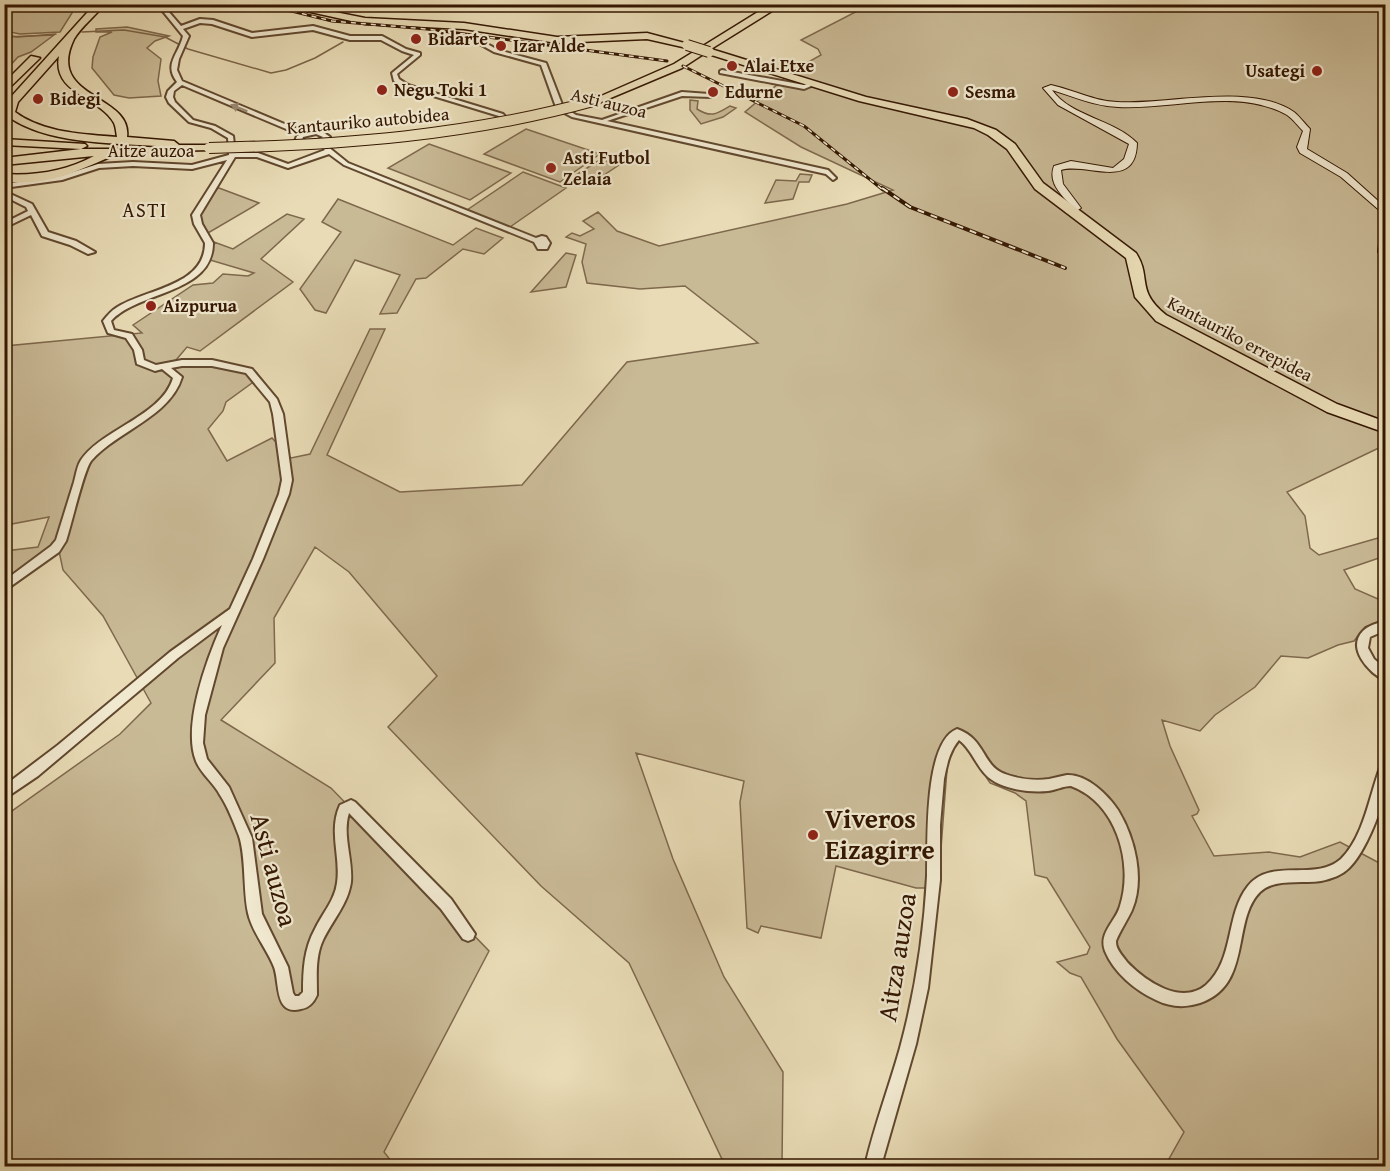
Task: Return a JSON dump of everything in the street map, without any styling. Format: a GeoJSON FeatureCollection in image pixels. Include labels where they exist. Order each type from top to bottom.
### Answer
{"type":"FeatureCollection","features":[{"type":"Feature","properties":{"kind":"highway"},"geometry":{"type":"LineString","coordinates":[[91,4],[73,30],[10,106],[10,113],[15,120],[34,128],[76,135],[174,144]]}},
{"type":"Feature","properties":{"kind":"highway"},"geometry":{"type":"LineString","coordinates":[[4,105],[73,30],[101,4]]}},
{"type":"Feature","properties":{"kind":"highway","name":"Kantauriko errepidea"},"geometry":{"type":"LineString","coordinates":[[278,4],[365,21],[464,26],[557,40],[647,36],[709,51],[884,105],[951,117],[986,130],[1006,142],[1016,153],[1030,178],[1131,256],[1135,262],[1140,295],[1146,305],[1161,318],[1332,408],[1386,428]]}},
{"type":"Feature","properties":{"kind":"highway","name":"Kantauriko autobidea"},"geometry":{"type":"LineString","coordinates":[[4,140],[174,144],[208,148],[419,134],[504,121],[596,98],[671,64],[769,4]]}},
{"type":"Feature","properties":{"kind":"highway","name":"Kantauriko autobidea"},"geometry":{"type":"LineString","coordinates":[[4,140],[115,147],[208,148],[375,142],[463,132],[545,115],[678,66],[779,4]]}},
{"type":"Feature","properties":{"kind":"highway"},"geometry":{"type":"LineString","coordinates":[[4,90],[32,61],[73,30]]}},
{"type":"Feature","properties":{"kind":"highway"},"geometry":{"type":"LineString","coordinates":[[73,30],[64,54],[66,74],[77,90],[119,120],[123,131],[122,136]]}},
{"type":"Feature","properties":{"kind":"highway"},"geometry":{"type":"LineString","coordinates":[[4,162],[91,152],[208,148]]}},
{"type":"Feature","properties":{"kind":"highway"},"geometry":{"type":"LineString","coordinates":[[4,178],[53,175],[80,167],[105,155]]}},
{"type":"Feature","properties":{"kind":"street"},"geometry":{"type":"LineString","coordinates":[[159,4],[186,36],[172,69],[175,77],[181,83],[293,130],[323,133],[325,144],[346,164],[537,241]]}},
{"type":"Feature","properties":{"kind":"street"},"geometry":{"type":"LineString","coordinates":[[400,4],[414,7],[438,4]]}},
{"type":"Feature","properties":{"kind":"street"},"geometry":{"type":"LineString","coordinates":[[462,4],[467,5]]}},
{"type":"Feature","properties":{"kind":"street"},"geometry":{"type":"LineString","coordinates":[[180,28],[200,21],[213,22],[252,35],[306,28],[350,38],[382,38],[404,50],[418,54],[394,74],[396,80],[406,86],[501,115],[507,121]]}},
{"type":"Feature","properties":{"kind":"street"},"geometry":{"type":"LineString","coordinates":[[471,37],[496,51],[544,64],[560,108]]}},
{"type":"Feature","properties":{"kind":"street"},"geometry":{"type":"LineString","coordinates":[[722,72],[804,87],[813,84]]}},
{"type":"Feature","properties":{"kind":"street"},"geometry":{"type":"LineString","coordinates":[[181,83],[171,91],[172,103],[191,121],[228,134],[231,137],[231,157]]}},
{"type":"Feature","properties":{"kind":"street"},"geometry":{"type":"LineString","coordinates":[[1070,211],[1076,208],[1076,204],[1058,183],[1055,175],[1057,168],[1071,164],[1111,171],[1118,170],[1133,151],[1133,143],[1117,131],[1090,119],[1052,96],[1047,88],[1051,87],[1084,99],[1119,105],[1212,98],[1250,102],[1279,109],[1302,123],[1307,131],[1301,147],[1303,151],[1344,175],[1386,213]]}},
{"type":"Feature","properties":{"kind":"street"},"geometry":{"type":"LineString","coordinates":[[599,120],[629,113],[682,94],[709,96]]}},
{"type":"Feature","properties":{"kind":"street","name":"Asti auzoa"},"geometry":{"type":"LineString","coordinates":[[335,141],[421,135],[507,121],[560,108],[574,116],[828,172],[833,178]]}},
{"type":"Feature","properties":{"kind":"street"},"geometry":{"type":"LineString","coordinates":[[293,130],[299,137],[298,141],[303,145],[325,144]]}},
{"type":"Feature","properties":{"kind":"street"},"geometry":{"type":"LineString","coordinates":[[299,137],[315,132]]}},
{"type":"Feature","properties":{"kind":"street","name":"Aitze auzoa"},"geometry":{"type":"LineString","coordinates":[[4,186],[62,178],[98,166],[114,164],[192,167],[240,154],[258,155],[288,166],[322,155],[325,144],[335,141]]}},
{"type":"Feature","properties":{"kind":"street","name":"Asti auzoa"},"geometry":{"type":"LineString","coordinates":[[231,157],[196,215],[197,223],[209,243],[209,251],[202,266],[180,285],[126,304],[109,316],[107,321],[107,329],[111,333],[129,336],[138,350],[140,362],[145,366],[164,367],[182,363],[212,363],[249,371],[274,401],[278,414],[287,480],[284,494],[258,559],[217,648],[209,673],[199,715],[197,743],[202,761],[225,791],[246,838],[255,915],[281,967],[286,996],[292,1004],[303,1002],[310,995],[311,962],[316,938],[344,885],[345,867],[340,826],[344,809],[351,806],[446,904],[468,934]]}},
{"type":"Feature","properties":{"kind":"street"},"geometry":{"type":"LineString","coordinates":[[4,193],[29,206],[45,234],[73,243],[91,252]]}},
{"type":"Feature","properties":{"kind":"street"},"geometry":{"type":"LineString","coordinates":[[4,226],[31,212]]}},
{"type":"Feature","properties":{"kind":"street"},"geometry":{"type":"LineString","coordinates":[[1386,229],[1383,252],[1386,256]]}},
{"type":"Feature","properties":{"kind":"street"},"geometry":{"type":"LineString","coordinates":[[4,587],[55,549],[61,541],[86,462],[101,446],[144,417],[175,387],[178,377],[164,367]]}},
{"type":"Feature","properties":{"kind":"street"},"geometry":{"type":"LineString","coordinates":[[4,794],[58,754],[196,636],[233,612]]}},
{"type":"Feature","properties":{"kind":"street"},"geometry":{"type":"LineString","coordinates":[[1386,625],[1369,630],[1363,637],[1361,645],[1366,659],[1386,676]]}},
{"type":"Feature","properties":{"kind":"street","name":"Aitza auzoa"},"geometry":{"type":"LineString","coordinates":[[873,1167],[918,1003],[933,880],[934,812],[941,761],[952,738],[957,734],[971,743],[989,772],[1000,778],[1029,784],[1053,785],[1064,780],[1071,781],[1100,798],[1114,815],[1126,844],[1130,890],[1123,917],[1110,937],[1109,944],[1123,969],[1168,998],[1191,998],[1211,990],[1226,972],[1247,899],[1261,882],[1272,878],[1329,873],[1345,863],[1368,827],[1386,768]]}},
{"type":"Feature","properties":{"kind":"shaded area"},"geometry":{"type":"Polygon","coordinates":[[[4,5],[63,5],[73,8],[60,32],[20,34],[5,31],[4,5]]]}},
{"type":"Feature","properties":{"kind":"shaded area"},"geometry":{"type":"Polygon","coordinates":[[[869,5],[1385,5],[1385,445],[1287,492],[1305,516],[1310,548],[1319,555],[1385,536],[1385,556],[1344,570],[1355,589],[1385,602],[1385,620],[1365,627],[1354,641],[1308,658],[1281,656],[1255,687],[1215,715],[1200,731],[1162,720],[1170,746],[1199,810],[1192,816],[1214,856],[1269,852],[1300,857],[1340,842],[1385,866],[1385,1166],[1165,1166],[1184,1132],[1117,1039],[1081,977],[1070,973],[1057,962],[1087,954],[1090,947],[1047,878],[1035,875],[1026,801],[1015,793],[990,783],[961,739],[954,741],[948,756],[938,888],[916,888],[836,866],[821,938],[761,926],[758,933],[747,928],[740,802],[744,781],[636,753],[673,859],[724,977],[783,1072],[782,1166],[749,1166],[722,1159],[629,963],[541,886],[388,727],[437,676],[349,572],[315,547],[274,618],[275,663],[221,720],[331,788],[489,951],[384,1152],[395,1166],[5,1166],[5,816],[120,734],[151,703],[103,616],[63,570],[59,551],[5,590],[5,551],[38,547],[49,517],[12,524],[5,542],[5,346],[142,333],[133,325],[193,285],[213,283],[223,274],[248,276],[254,273],[210,260],[214,242],[233,249],[287,214],[304,219],[261,259],[293,282],[200,351],[187,347],[176,360],[251,370],[257,373],[259,378],[226,402],[223,411],[208,429],[227,461],[272,438],[291,458],[310,454],[370,329],[385,329],[327,455],[400,492],[522,485],[627,362],[758,343],[685,286],[640,289],[587,283],[582,262],[586,244],[566,237],[572,233],[580,236],[594,229],[583,221],[598,212],[617,231],[659,246],[847,204],[893,190],[801,147],[745,112],[794,70],[821,55],[818,49],[801,40],[869,5]]]}},
{"type":"Feature","properties":{"kind":"shaded area"},"geometry":{"type":"Polygon","coordinates":[[[127,27],[169,36],[155,41],[147,48],[161,59],[158,81],[161,96],[129,98],[114,95],[92,68],[100,37],[112,32],[96,32],[96,29],[127,27]]]}},
{"type":"Feature","properties":{"kind":"shaded area"},"geometry":{"type":"Polygon","coordinates":[[[54,35],[31,52],[18,57],[5,71],[5,37],[54,35]]]}},
{"type":"Feature","properties":{"kind":"shaded area"},"geometry":{"type":"Polygon","coordinates":[[[690,100],[698,101],[697,109],[710,114],[718,113],[730,106],[736,108],[723,117],[701,124],[690,110],[690,100]]]}},
{"type":"Feature","properties":{"kind":"shaded area","name":"Asti Futbol Zelaia"},"geometry":{"type":"Polygon","coordinates":[[[526,129],[600,154],[560,182],[484,154],[526,129]]]}},
{"type":"Feature","properties":{"kind":"shaded area"},"geometry":{"type":"Polygon","coordinates":[[[429,144],[511,173],[470,200],[388,168],[429,144]]]}},
{"type":"Feature","properties":{"kind":"shaded area"},"geometry":{"type":"Polygon","coordinates":[[[601,159],[619,165],[592,183],[576,175],[601,159]]]}},
{"type":"Feature","properties":{"kind":"shaded area"},"geometry":{"type":"Polygon","coordinates":[[[523,172],[566,188],[510,227],[467,210],[523,172]]]}},
{"type":"Feature","properties":{"kind":"shaded area"},"geometry":{"type":"Polygon","coordinates":[[[800,174],[812,175],[809,182],[799,182],[793,199],[765,203],[776,180],[796,181],[800,174]]]}},
{"type":"Feature","properties":{"kind":"shaded area"},"geometry":{"type":"Polygon","coordinates":[[[219,188],[259,203],[208,233],[201,221],[201,211],[213,190],[219,188]]]}},
{"type":"Feature","properties":{"kind":"shaded area"},"geometry":{"type":"Polygon","coordinates":[[[338,199],[453,245],[476,228],[503,238],[484,254],[463,249],[426,278],[416,279],[397,313],[380,314],[400,275],[355,260],[326,313],[315,310],[300,289],[341,232],[322,222],[338,199]]]}},
{"type":"Feature","properties":{"kind":"shaded area"},"geometry":{"type":"Polygon","coordinates":[[[566,253],[576,255],[566,287],[531,292],[566,253]]]}},
{"type":"Feature","properties":{"kind":"waterway"},"geometry":{"type":"LineString","coordinates":[[82,32],[124,30],[165,37],[188,49],[271,73],[286,70],[315,58],[343,42]]}},
{"type":"Feature","properties":{"kind":"waterway"},"geometry":{"type":"LineString","coordinates":[[4,35],[18,37],[56,34]]}},
{"type":"Feature","properties":{"kind":"railway"},"geometry":{"type":"LineString","coordinates":[[263,4],[332,21],[427,29],[667,61]]}},
{"type":"Feature","properties":{"kind":"railway"},"geometry":{"type":"LineString","coordinates":[[683,66],[804,126],[883,190]]}},
{"type":"Feature","properties":{"kind":"railway"},"geometry":{"type":"LineString","coordinates":[[882,188],[910,207],[1065,268]]}},
{"type":"Feature","properties":{"kind":"place","name":"Bidarte"},"geometry":{"type":"Point","coordinates":[416,39]}},
{"type":"Feature","properties":{"kind":"place","name":"Izar Alde"},"geometry":{"type":"Point","coordinates":[501,46]}},
{"type":"Feature","properties":{"kind":"place","name":"Alai Etxe"},"geometry":{"type":"Point","coordinates":[732,66]}},
{"type":"Feature","properties":{"kind":"place","name":"Usategi"},"geometry":{"type":"Point","coordinates":[1317,71]}},
{"type":"Feature","properties":{"kind":"place","name":"Negu Toki 1"},"geometry":{"type":"Point","coordinates":[382,90]}},
{"type":"Feature","properties":{"kind":"place","name":"Edurne"},"geometry":{"type":"Point","coordinates":[713,92]}},
{"type":"Feature","properties":{"kind":"place","name":"Sesma"},"geometry":{"type":"Point","coordinates":[953,92]}},
{"type":"Feature","properties":{"kind":"place","name":"Bidegi"},"geometry":{"type":"Point","coordinates":[38,99]}},
{"type":"Feature","properties":{"kind":"place","name":"Asti Futbol Zelaia"},"geometry":{"type":"Point","coordinates":[551,168]}},
{"type":"Feature","properties":{"kind":"place","name":"Aizpurua"},"geometry":{"type":"Point","coordinates":[151,306]}},
{"type":"Feature","properties":{"kind":"place","name":"Viveros Eizagirre"},"geometry":{"type":"Point","coordinates":[813,835]}},
{"type":"Feature","properties":{"kind":"district","name":"ASTI"},"geometry":{"type":"Point","coordinates":[145,210]}}]}
